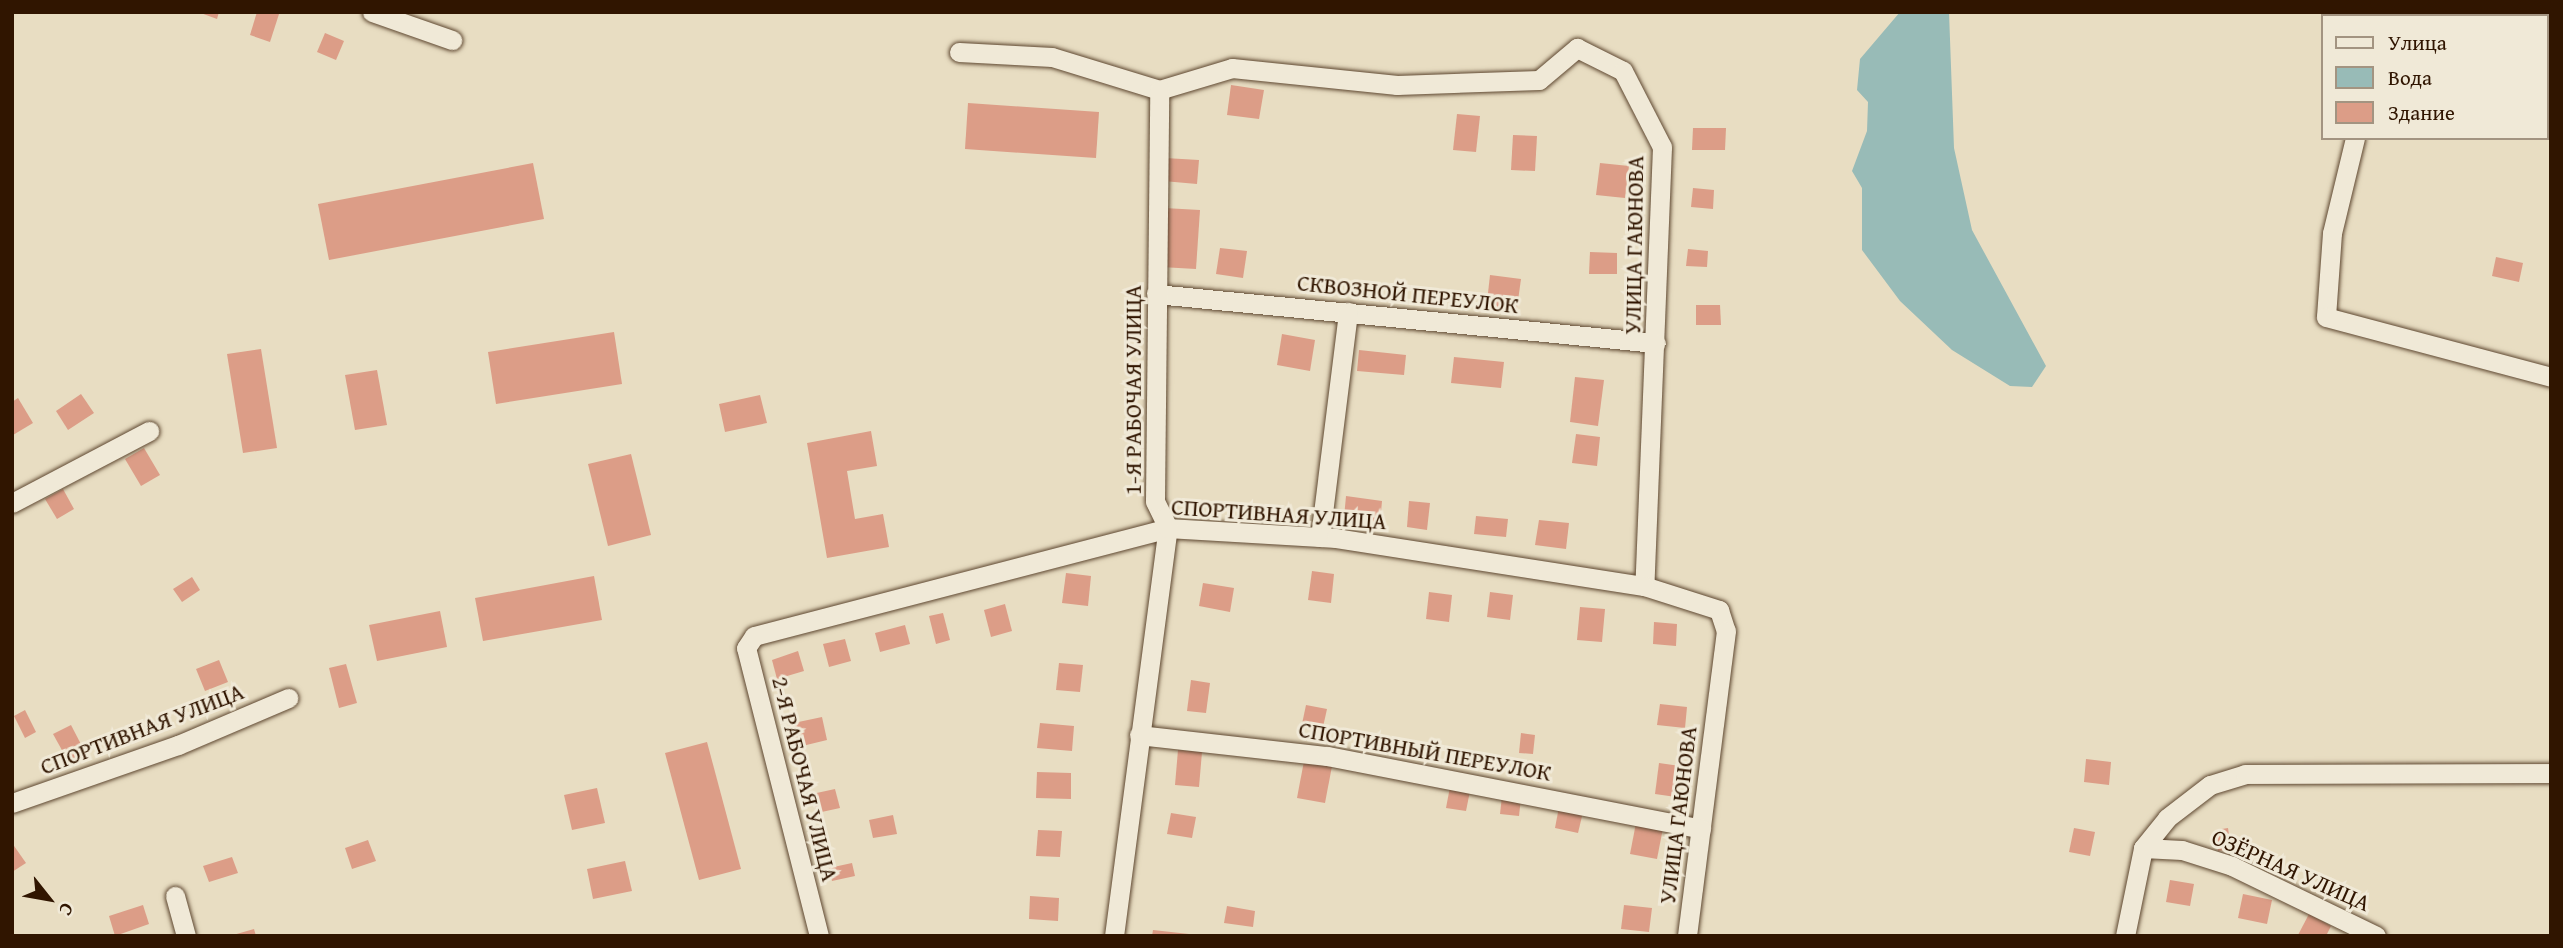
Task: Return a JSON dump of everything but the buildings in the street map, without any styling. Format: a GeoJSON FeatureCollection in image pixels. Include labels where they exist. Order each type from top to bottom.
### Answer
{"type":"FeatureCollection","features":[{"type":"Feature","properties":{"kind":"street"},"geometry":{"type":"LineString","coordinates":[[372,12],[452,40]]}},
{"type":"Feature","properties":{"kind":"street","name":"УЛИЦА ГАЮНОВА"},"geometry":{"type":"LineString","coordinates":[[1159,90],[1232,68],[1397,85],[1539,80],[1577,48],[1623,71],[1662,147],[1644,586],[1719,610],[1726,631],[1687,936]]}},
{"type":"Feature","properties":{"kind":"street"},"geometry":{"type":"LineString","coordinates":[[959,52],[1052,57],[1159,90]]}},
{"type":"Feature","properties":{"kind":"street","name":"1-Я РАБОЧАЯ УЛИЦА"},"geometry":{"type":"LineString","coordinates":[[1159,90],[1155,501],[1168,527]]}},
{"type":"Feature","properties":{"kind":"street"},"geometry":{"type":"LineString","coordinates":[[2355,140],[2332,233],[2326,317],[2551,377]]}},
{"type":"Feature","properties":{"kind":"street","name":"СКВОЗНОЙ ПЕРЕУЛОК"},"geometry":{"type":"LineString","coordinates":[[1156,294],[1656,343]]}},
{"type":"Feature","properties":{"kind":"street"},"geometry":{"type":"LineString","coordinates":[[1320,537],[1348,312]]}},
{"type":"Feature","properties":{"kind":"street"},"geometry":{"type":"LineString","coordinates":[[12,503],[149,430]]}},
{"type":"Feature","properties":{"kind":"street"},"geometry":{"type":"LineString","coordinates":[[1114,936],[1168,527]]}},
{"type":"Feature","properties":{"kind":"street","name":"СПОРТИВНАЯ УЛИЦА"},"geometry":{"type":"LineString","coordinates":[[754,636],[1168,527],[1320,537],[1644,586]]}},
{"type":"Feature","properties":{"kind":"street","name":"2-Я РАБОЧАЯ УЛИЦА"},"geometry":{"type":"LineString","coordinates":[[754,636],[746,648],[819,936]]}},
{"type":"Feature","properties":{"kind":"street","name":"СПОРТИВНАЯ УЛИЦА"},"geometry":{"type":"LineString","coordinates":[[12,803],[178,745],[288,698]]}},
{"type":"Feature","properties":{"kind":"street","name":"СПОРТИВНЫЙ ПЕРЕУЛОК"},"geometry":{"type":"LineString","coordinates":[[1139,735],[1328,756],[1701,829]]}},
{"type":"Feature","properties":{"kind":"street"},"geometry":{"type":"LineString","coordinates":[[2125,936],[2143,848],[2168,818],[2210,785],[2245,774],[2551,774]]}},
{"type":"Feature","properties":{"kind":"street","name":"ОЗЁРНАЯ УЛИЦА"},"geometry":{"type":"LineString","coordinates":[[2143,848],[2182,849],[2232,866],[2376,936]]}},
{"type":"Feature","properties":{"kind":"street"},"geometry":{"type":"LineString","coordinates":[[175,896],[186,936]]}},
{"type":"Feature","properties":{"kind":"water"},"geometry":{"type":"Polygon","coordinates":[[[1900,12],[1949,12],[1954,148],[1972,230],[2046,366],[2032,387],[2010,386],[1952,350],[1900,301],[1862,250],[1862,188],[1852,171],[1867,131],[1868,102],[1857,90],[1860,59],[1900,12]]]}}]}
